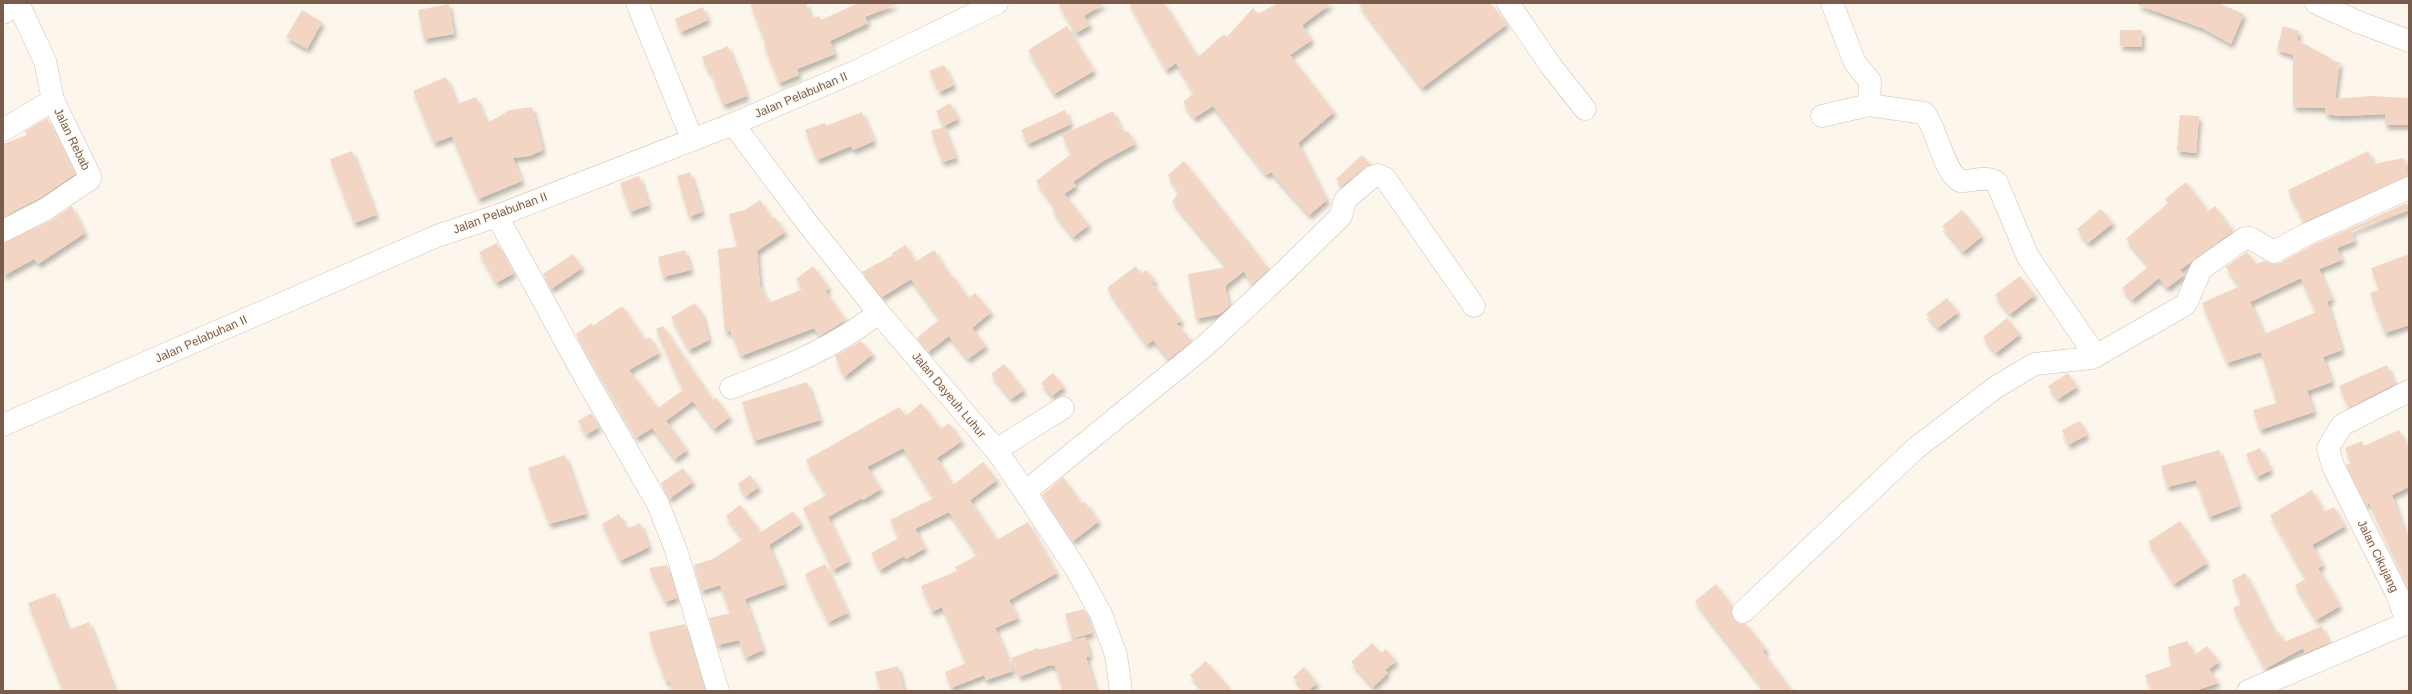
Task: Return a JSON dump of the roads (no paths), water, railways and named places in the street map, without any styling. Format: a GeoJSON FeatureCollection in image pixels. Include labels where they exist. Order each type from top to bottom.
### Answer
{"type":"FeatureCollection","features":[{"type":"Feature","properties":{"kind":"street"},"geometry":{"type":"LineString","coordinates":[[638,3],[692,139]]}},
{"type":"Feature","properties":{"kind":"street","name":"Jalan Pelabuhan II"},"geometry":{"type":"LineString","coordinates":[[3,425],[437,236],[497,216],[733,124],[861,69],[997,3]]}},
{"type":"Feature","properties":{"kind":"street"},"geometry":{"type":"LineString","coordinates":[[1508,3],[1550,66],[1585,110]]}},
{"type":"Feature","properties":{"kind":"street"},"geometry":{"type":"LineString","coordinates":[[1832,3],[1855,63],[1870,81],[1869,105]]}},
{"type":"Feature","properties":{"kind":"street"},"geometry":{"type":"LineString","coordinates":[[2316,3],[2358,22],[2409,41]]}},
{"type":"Feature","properties":{"kind":"street","name":"Jalan Rebab"},"geometry":{"type":"LineString","coordinates":[[3,231],[46,209],[90,180],[90,176],[53,100],[45,61],[13,7]]}},
{"type":"Feature","properties":{"kind":"street"},"geometry":{"type":"LineString","coordinates":[[3,130],[53,100]]}},
{"type":"Feature","properties":{"kind":"street"},"geometry":{"type":"LineString","coordinates":[[1822,116],[1869,105],[1924,113],[1933,124],[1953,176],[1960,181],[1986,178],[1992,179],[1997,184],[2028,257],[2096,356]]}},
{"type":"Feature","properties":{"kind":"street","name":"Jalan Dayeuh Luhur"},"geometry":{"type":"LineString","coordinates":[[733,124],[805,220],[879,313],[996,450],[1025,492],[1076,569],[1098,608],[1116,655],[1121,691]]}},
{"type":"Feature","properties":{"kind":"street"},"geometry":{"type":"LineString","coordinates":[[1025,492],[1204,346],[1341,216],[1345,200],[1372,177],[1378,175],[1385,178],[1474,306]]}},
{"type":"Feature","properties":{"kind":"street"},"geometry":{"type":"LineString","coordinates":[[1743,612],[1916,448],[1996,387],[2035,364],[2088,359],[2096,356],[2183,306],[2187,302],[2201,269],[2245,238],[2250,238],[2274,252],[2305,235],[2409,188]]}},
{"type":"Feature","properties":{"kind":"street"},"geometry":{"type":"LineString","coordinates":[[497,216],[585,377],[658,504],[676,550],[718,691]]}},
{"type":"Feature","properties":{"kind":"street"},"geometry":{"type":"LineString","coordinates":[[731,388],[816,354],[844,338],[879,313]]}},
{"type":"Feature","properties":{"kind":"street","name":"Jalan Cikujang"},"geometry":{"type":"LineString","coordinates":[[2248,691],[2408,627],[2398,596],[2333,466],[2328,448],[2342,425],[2409,391]]}},
{"type":"Feature","properties":{"kind":"street"},"geometry":{"type":"LineString","coordinates":[[996,450],[1063,408]]}}]}
